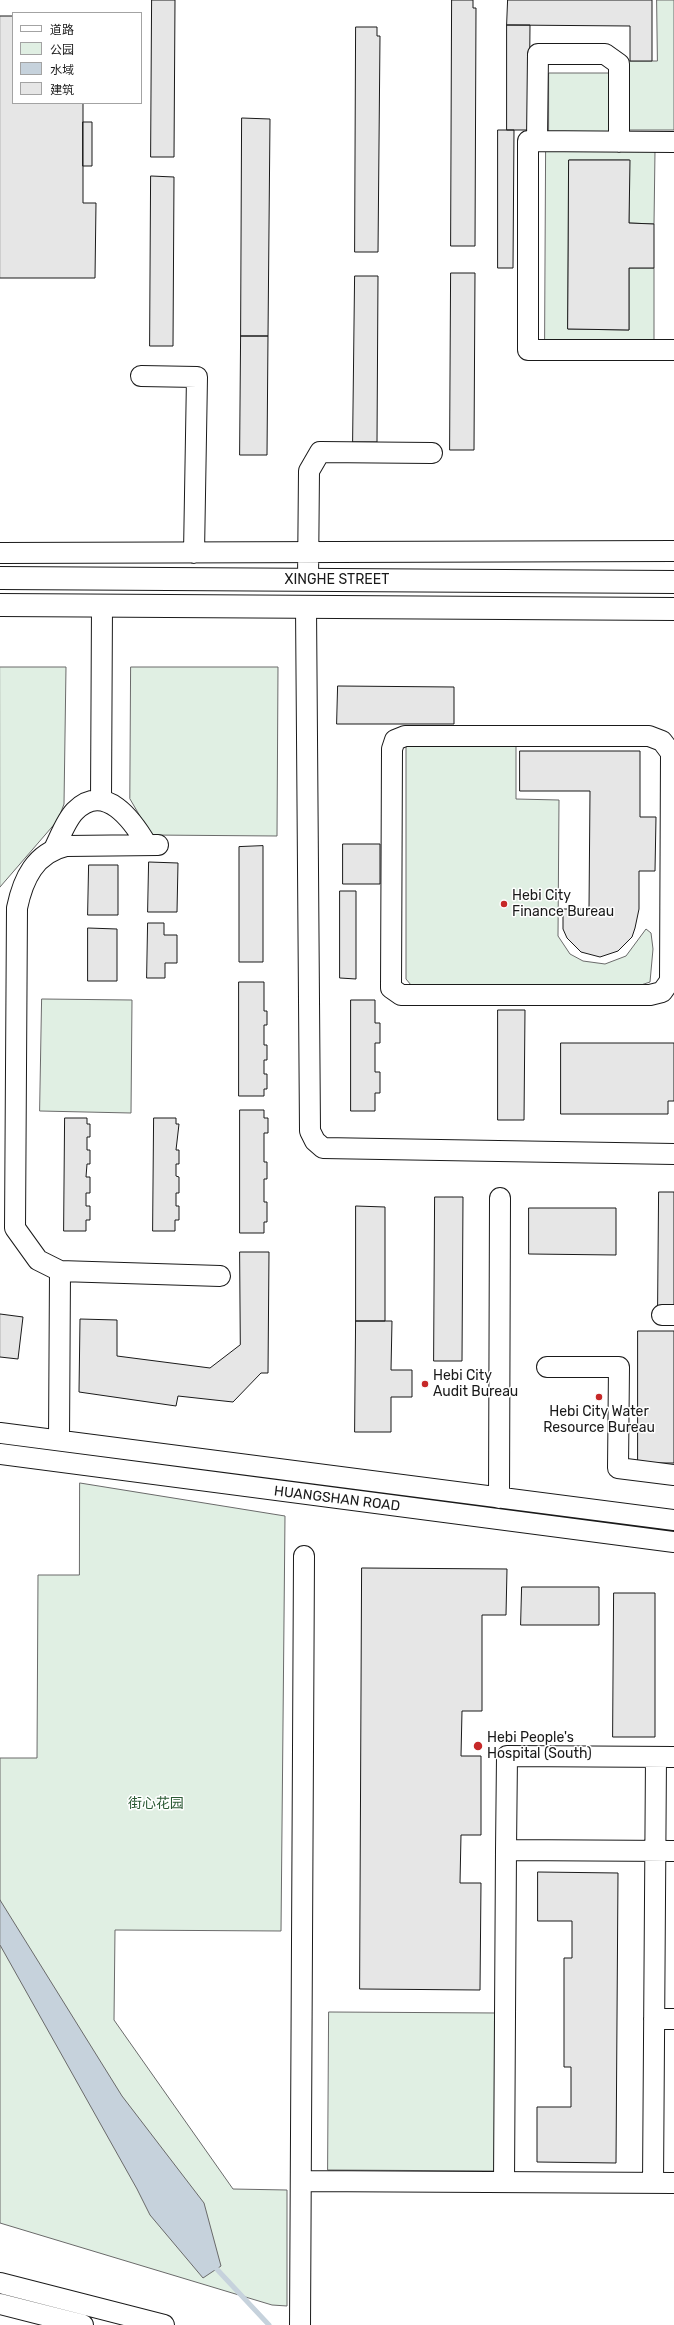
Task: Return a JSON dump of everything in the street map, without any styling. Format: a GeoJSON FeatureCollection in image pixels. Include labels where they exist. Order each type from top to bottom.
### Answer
{"type":"FeatureCollection","features":[{"type":"Feature","properties":{"kind":"main road","name":"XINGHE STREET"},"geometry":{"type":"LineString","coordinates":[[0,578],[674,582]]}},
{"type":"Feature","properties":{"kind":"main road","name":"XINGHE STREET"},"geometry":{"type":"LineString","coordinates":[[0,605],[674,609]]}},
{"type":"Feature","properties":{"kind":"street"},"geometry":{"type":"LineString","coordinates":[[537,141],[538,54],[606,54],[619,64],[619,142]]}},
{"type":"Feature","properties":{"kind":"street"},"geometry":{"type":"LineString","coordinates":[[674,142],[528,141],[528,350],[674,350]]}},
{"type":"Feature","properties":{"kind":"street"},"geometry":{"type":"LineString","coordinates":[[141,376],[197,377],[194,553]]}},
{"type":"Feature","properties":{"kind":"street"},"geometry":{"type":"LineString","coordinates":[[308,580],[309,470],[320,452],[432,453]]}},
{"type":"Feature","properties":{"kind":"street"},"geometry":{"type":"LineString","coordinates":[[0,553],[674,551]]}},
{"type":"Feature","properties":{"kind":"street"},"geometry":{"type":"LineString","coordinates":[[101,800],[102,606]]}},
{"type":"Feature","properties":{"kind":"street"},"geometry":{"type":"LineString","coordinates":[[306,607],[310,1131],[315,1141],[323,1148],[674,1154]]}},
{"type":"Feature","properties":{"kind":"street"},"geometry":{"type":"LineString","coordinates":[[405,736],[649,736],[662,741],[671,753],[672,801],[670,981],[662,992],[650,995],[401,995],[391,988],[392,749],[395,740],[405,736]]}},
{"type":"Feature","properties":{"kind":"street"},"geometry":{"type":"LineString","coordinates":[[54,849],[74,812],[94,800],[101,800],[124,812],[152,845],[66,846],[54,849],[32,866],[21,890],[17,908],[14,1228],[38,1260],[60,1271],[220,1276]]}},
{"type":"Feature","properties":{"kind":"street"},"geometry":{"type":"LineString","coordinates":[[499,1498],[500,1198]]}},
{"type":"Feature","properties":{"kind":"street"},"geometry":{"type":"LineString","coordinates":[[59,1440],[60,1271]]}},
{"type":"Feature","properties":{"kind":"street"},"geometry":{"type":"LineString","coordinates":[[547,1367],[619,1367],[618,1468],[674,1475]]}},
{"type":"Feature","properties":{"kind":"street","name":"HUANGSHAN ROAD"},"geometry":{"type":"LineString","coordinates":[[0,1433],[674,1520]]}},
{"type":"Feature","properties":{"kind":"street","name":"HUANGSHAN ROAD"},"geometry":{"type":"LineString","coordinates":[[0,1454],[674,1542]]}},
{"type":"Feature","properties":{"kind":"street"},"geometry":{"type":"LineString","coordinates":[[300,2325],[304,1556]]}},
{"type":"Feature","properties":{"kind":"street"},"geometry":{"type":"LineString","coordinates":[[504,2182],[507,1756],[665,1757],[665,1851],[654,2019],[653,2183]]}},
{"type":"Feature","properties":{"kind":"street"},"geometry":{"type":"LineString","coordinates":[[506,1850],[665,1851]]}},
{"type":"Feature","properties":{"kind":"street"},"geometry":{"type":"LineString","coordinates":[[654,2019],[674,2019]]}},
{"type":"Feature","properties":{"kind":"street"},"geometry":{"type":"LineString","coordinates":[[301,2181],[674,2183]]}},
{"type":"Feature","properties":{"kind":"street"},"geometry":{"type":"LineString","coordinates":[[0,2283],[164,2325]]}},
{"type":"Feature","properties":{"kind":"street"},"geometry":{"type":"LineString","coordinates":[[0,2304],[83,2325]]}},
{"type":"Feature","properties":{"kind":"green space"},"geometry":{"type":"Polygon","coordinates":[[[657,0],[674,0],[674,130],[626,130],[626,61],[657,61],[657,0]]]}},
{"type":"Feature","properties":{"kind":"green space"},"geometry":{"type":"Polygon","coordinates":[[[549,73],[610,73],[609,135],[549,135],[549,73]]]}},
{"type":"Feature","properties":{"kind":"green space"},"geometry":{"type":"Polygon","coordinates":[[[546,151],[655,151],[654,224],[629,223],[629,160],[569,160],[568,329],[629,330],[629,268],[654,268],[654,340],[545,340],[546,151]]]}},
{"type":"Feature","properties":{"kind":"green space"},"geometry":{"type":"Polygon","coordinates":[[[0,667],[66,667],[64,804],[58,820],[0,887],[0,667]]]}},
{"type":"Feature","properties":{"kind":"green space"},"geometry":{"type":"Polygon","coordinates":[[[131,667],[278,667],[277,836],[151,835],[130,799],[131,667]]]}},
{"type":"Feature","properties":{"kind":"green space"},"geometry":{"type":"Polygon","coordinates":[[[516,742],[516,799],[559,800],[558,936],[570,954],[583,961],[605,964],[626,956],[646,929],[651,933],[653,949],[650,982],[638,986],[411,985],[406,979],[406,747],[410,743],[516,742]]]}},
{"type":"Feature","properties":{"kind":"green space"},"geometry":{"type":"Polygon","coordinates":[[[42,999],[132,1000],[131,1113],[40,1111],[42,999]]]}},
{"type":"Feature","properties":{"kind":"green space","name":"街心花园"},"geometry":{"type":"Polygon","coordinates":[[[80,1483],[285,1516],[281,1931],[115,1930],[114,2020],[233,2189],[287,2190],[287,2306],[272,2305],[0,2223],[0,1758],[37,1758],[38,1575],[79,1575],[80,1483]]]}},
{"type":"Feature","properties":{"kind":"green space"},"geometry":{"type":"Polygon","coordinates":[[[329,2012],[498,2013],[497,2171],[328,2170],[329,2012]]]}},
{"type":"Feature","properties":{"kind":"water"},"geometry":{"type":"Polygon","coordinates":[[[0,1900],[122,2096],[204,2203],[221,2266],[203,2278],[150,2215],[137,2189],[0,1945],[0,1900]]]}},
{"type":"Feature","properties":{"kind":"building"},"geometry":{"type":"Polygon","coordinates":[[[152,0],[175,0],[174,157],[151,157],[152,0]]]}},
{"type":"Feature","properties":{"kind":"building"},"geometry":{"type":"Polygon","coordinates":[[[452,0],[473,0],[473,8],[476,8],[475,246],[451,246],[452,0]]]}},
{"type":"Feature","properties":{"kind":"building"},"geometry":{"type":"Polygon","coordinates":[[[508,0],[652,0],[652,61],[630,61],[630,26],[507,25],[508,0]]]}},
{"type":"Feature","properties":{"kind":"building"},"geometry":{"type":"Polygon","coordinates":[[[0,16],[12,16],[12,104],[83,104],[83,203],[96,203],[95,278],[0,278],[0,16]]]}},
{"type":"Feature","properties":{"kind":"building"},"geometry":{"type":"Polygon","coordinates":[[[507,25],[530,25],[529,130],[507,130],[507,25]]]}},
{"type":"Feature","properties":{"kind":"building"},"geometry":{"type":"Polygon","coordinates":[[[356,27],[377,27],[377,36],[380,36],[378,252],[355,252],[356,27]]]}},
{"type":"Feature","properties":{"kind":"building"},"geometry":{"type":"Polygon","coordinates":[[[242,118],[270,119],[268,336],[241,336],[242,118]]]}},
{"type":"Feature","properties":{"kind":"building"},"geometry":{"type":"Polygon","coordinates":[[[83,122],[92,122],[92,166],[83,166],[83,122]]]}},
{"type":"Feature","properties":{"kind":"building"},"geometry":{"type":"Polygon","coordinates":[[[498,130],[514,130],[513,268],[498,268],[498,130]]]}},
{"type":"Feature","properties":{"kind":"building"},"geometry":{"type":"Polygon","coordinates":[[[569,160],[630,160],[629,223],[654,224],[654,268],[629,268],[629,330],[568,329],[569,160]]]}},
{"type":"Feature","properties":{"kind":"building"},"geometry":{"type":"Polygon","coordinates":[[[151,176],[174,177],[173,346],[150,346],[151,176]]]}},
{"type":"Feature","properties":{"kind":"building"},"geometry":{"type":"Polygon","coordinates":[[[451,273],[475,273],[474,450],[450,450],[451,273]]]}},
{"type":"Feature","properties":{"kind":"building"},"geometry":{"type":"Polygon","coordinates":[[[355,276],[378,276],[377,442],[353,442],[355,276]]]}},
{"type":"Feature","properties":{"kind":"building"},"geometry":{"type":"Polygon","coordinates":[[[241,336],[268,336],[267,455],[240,455],[241,336]]]}},
{"type":"Feature","properties":{"kind":"building"},"geometry":{"type":"Polygon","coordinates":[[[338,686],[454,687],[454,724],[337,724],[338,686]]]}},
{"type":"Feature","properties":{"kind":"building"},"geometry":{"type":"Polygon","coordinates":[[[520,751],[640,751],[640,817],[656,817],[655,871],[639,871],[639,909],[635,928],[632,937],[618,951],[600,957],[581,952],[567,938],[563,929],[563,909],[589,909],[590,791],[520,791],[520,751]]]}},
{"type":"Feature","properties":{"kind":"building"},"geometry":{"type":"Polygon","coordinates":[[[343,844],[380,844],[380,884],[343,884],[343,844]]]}},
{"type":"Feature","properties":{"kind":"building"},"geometry":{"type":"Polygon","coordinates":[[[263,846],[263,962],[239,962],[239,847],[263,846]]]}},
{"type":"Feature","properties":{"kind":"building"},"geometry":{"type":"Polygon","coordinates":[[[149,862],[178,863],[177,912],[148,912],[149,862]]]}},
{"type":"Feature","properties":{"kind":"building"},"geometry":{"type":"Polygon","coordinates":[[[89,865],[118,865],[118,915],[88,915],[89,865]]]}},
{"type":"Feature","properties":{"kind":"building"},"geometry":{"type":"Polygon","coordinates":[[[340,891],[356,891],[356,979],[340,978],[340,891]]]}},
{"type":"Feature","properties":{"kind":"building"},"geometry":{"type":"Polygon","coordinates":[[[148,923],[164,923],[164,935],[177,935],[177,963],[165,963],[165,978],[147,978],[148,923]]]}},
{"type":"Feature","properties":{"kind":"building"},"geometry":{"type":"Polygon","coordinates":[[[88,928],[117,929],[117,981],[88,981],[88,928]]]}},
{"type":"Feature","properties":{"kind":"building"},"geometry":{"type":"Polygon","coordinates":[[[239,982],[264,982],[264,1011],[267,1011],[267,1025],[264,1025],[264,1045],[267,1045],[267,1060],[264,1060],[264,1074],[267,1074],[267,1089],[264,1089],[264,1096],[239,1096],[239,982]]]}},
{"type":"Feature","properties":{"kind":"building"},"geometry":{"type":"Polygon","coordinates":[[[351,1000],[375,1000],[375,1023],[380,1023],[380,1043],[375,1043],[375,1072],[380,1072],[380,1093],[375,1093],[375,1111],[351,1111],[351,1000]]]}},
{"type":"Feature","properties":{"kind":"building"},"geometry":{"type":"Polygon","coordinates":[[[498,1010],[525,1010],[524,1120],[498,1120],[498,1010]]]}},
{"type":"Feature","properties":{"kind":"building"},"geometry":{"type":"Polygon","coordinates":[[[561,1043],[674,1043],[674,1101],[668,1101],[668,1114],[561,1114],[561,1043]]]}},
{"type":"Feature","properties":{"kind":"building"},"geometry":{"type":"Polygon","coordinates":[[[240,1110],[264,1110],[264,1118],[268,1118],[268,1133],[264,1133],[264,1162],[267,1162],[267,1179],[264,1179],[264,1202],[267,1202],[267,1222],[264,1222],[264,1233],[240,1233],[240,1110]]]}},
{"type":"Feature","properties":{"kind":"building"},"geometry":{"type":"Polygon","coordinates":[[[65,1118],[87,1118],[87,1124],[90,1124],[90,1137],[87,1137],[87,1150],[90,1150],[90,1164],[87,1164],[86,1177],[90,1177],[90,1193],[86,1193],[86,1206],[90,1206],[90,1220],[86,1220],[86,1231],[64,1231],[65,1118]]]}},
{"type":"Feature","properties":{"kind":"building"},"geometry":{"type":"Polygon","coordinates":[[[154,1118],[176,1118],[176,1124],[179,1124],[176,1150],[179,1150],[179,1164],[176,1164],[176,1176],[179,1177],[179,1193],[176,1193],[176,1206],[179,1206],[179,1220],[175,1220],[175,1231],[153,1231],[154,1118]]]}},
{"type":"Feature","properties":{"kind":"building"},"geometry":{"type":"Polygon","coordinates":[[[659,1192],[674,1192],[674,1306],[658,1306],[659,1192]]]}},
{"type":"Feature","properties":{"kind":"building"},"geometry":{"type":"Polygon","coordinates":[[[435,1197],[463,1197],[462,1361],[434,1361],[435,1197]]]}},
{"type":"Feature","properties":{"kind":"building"},"geometry":{"type":"Polygon","coordinates":[[[356,1206],[385,1207],[385,1321],[356,1321],[356,1206]]]}},
{"type":"Feature","properties":{"kind":"building"},"geometry":{"type":"Polygon","coordinates":[[[529,1208],[616,1208],[616,1255],[529,1254],[529,1208]]]}},
{"type":"Feature","properties":{"kind":"building"},"geometry":{"type":"Polygon","coordinates":[[[240,1252],[269,1252],[268,1373],[261,1373],[233,1402],[178,1396],[176,1406],[79,1392],[80,1319],[117,1320],[117,1356],[210,1368],[240,1345],[240,1252]]]}},
{"type":"Feature","properties":{"kind":"building"},"geometry":{"type":"Polygon","coordinates":[[[0,1314],[23,1317],[18,1359],[0,1357],[0,1314]]]}},
{"type":"Feature","properties":{"kind":"building"},"geometry":{"type":"Polygon","coordinates":[[[356,1321],[392,1321],[391,1370],[412,1370],[412,1397],[391,1397],[391,1432],[355,1432],[356,1321]]]}},
{"type":"Feature","properties":{"kind":"building"},"geometry":{"type":"Polygon","coordinates":[[[638,1331],[674,1331],[674,1463],[638,1463],[638,1331]]]}},
{"type":"Feature","properties":{"kind":"building"},"geometry":{"type":"Polygon","coordinates":[[[362,1568],[507,1569],[506,1615],[482,1615],[482,1711],[462,1711],[461,1756],[481,1756],[481,1835],[461,1835],[460,1883],[481,1883],[480,1990],[360,1989],[362,1568]]]}},
{"type":"Feature","properties":{"kind":"building"},"geometry":{"type":"Polygon","coordinates":[[[522,1587],[599,1587],[599,1625],[521,1625],[522,1587]]]}},
{"type":"Feature","properties":{"kind":"building"},"geometry":{"type":"Polygon","coordinates":[[[614,1593],[655,1593],[655,1737],[613,1737],[614,1593]]]}},
{"type":"Feature","properties":{"kind":"building"},"geometry":{"type":"Polygon","coordinates":[[[538,1872],[618,1873],[616,2163],[537,2162],[537,2107],[571,2107],[571,2067],[564,2067],[564,1958],[572,1958],[572,1921],[538,1921],[538,1872]]]}},
{"type":"Feature","properties":{"kind":"waterway"},"geometry":{"type":"LineString","coordinates":[[212,2264],[269,2325]]}},
{"type":"Feature","properties":{"kind":"place","name":"Hebi City Finance Bureau"},"geometry":{"type":"Point","coordinates":[504,904]}},
{"type":"Feature","properties":{"kind":"place","name":"Hebi City Audit Bureau"},"geometry":{"type":"Point","coordinates":[425,1384]}},
{"type":"Feature","properties":{"kind":"place","name":"Hebi City Water Resource Bureau"},"geometry":{"type":"Point","coordinates":[599,1397]}},
{"type":"Feature","properties":{"kind":"place","name":"Hebi People's Hospital (South)"},"geometry":{"type":"Point","coordinates":[478,1746]}}]}
